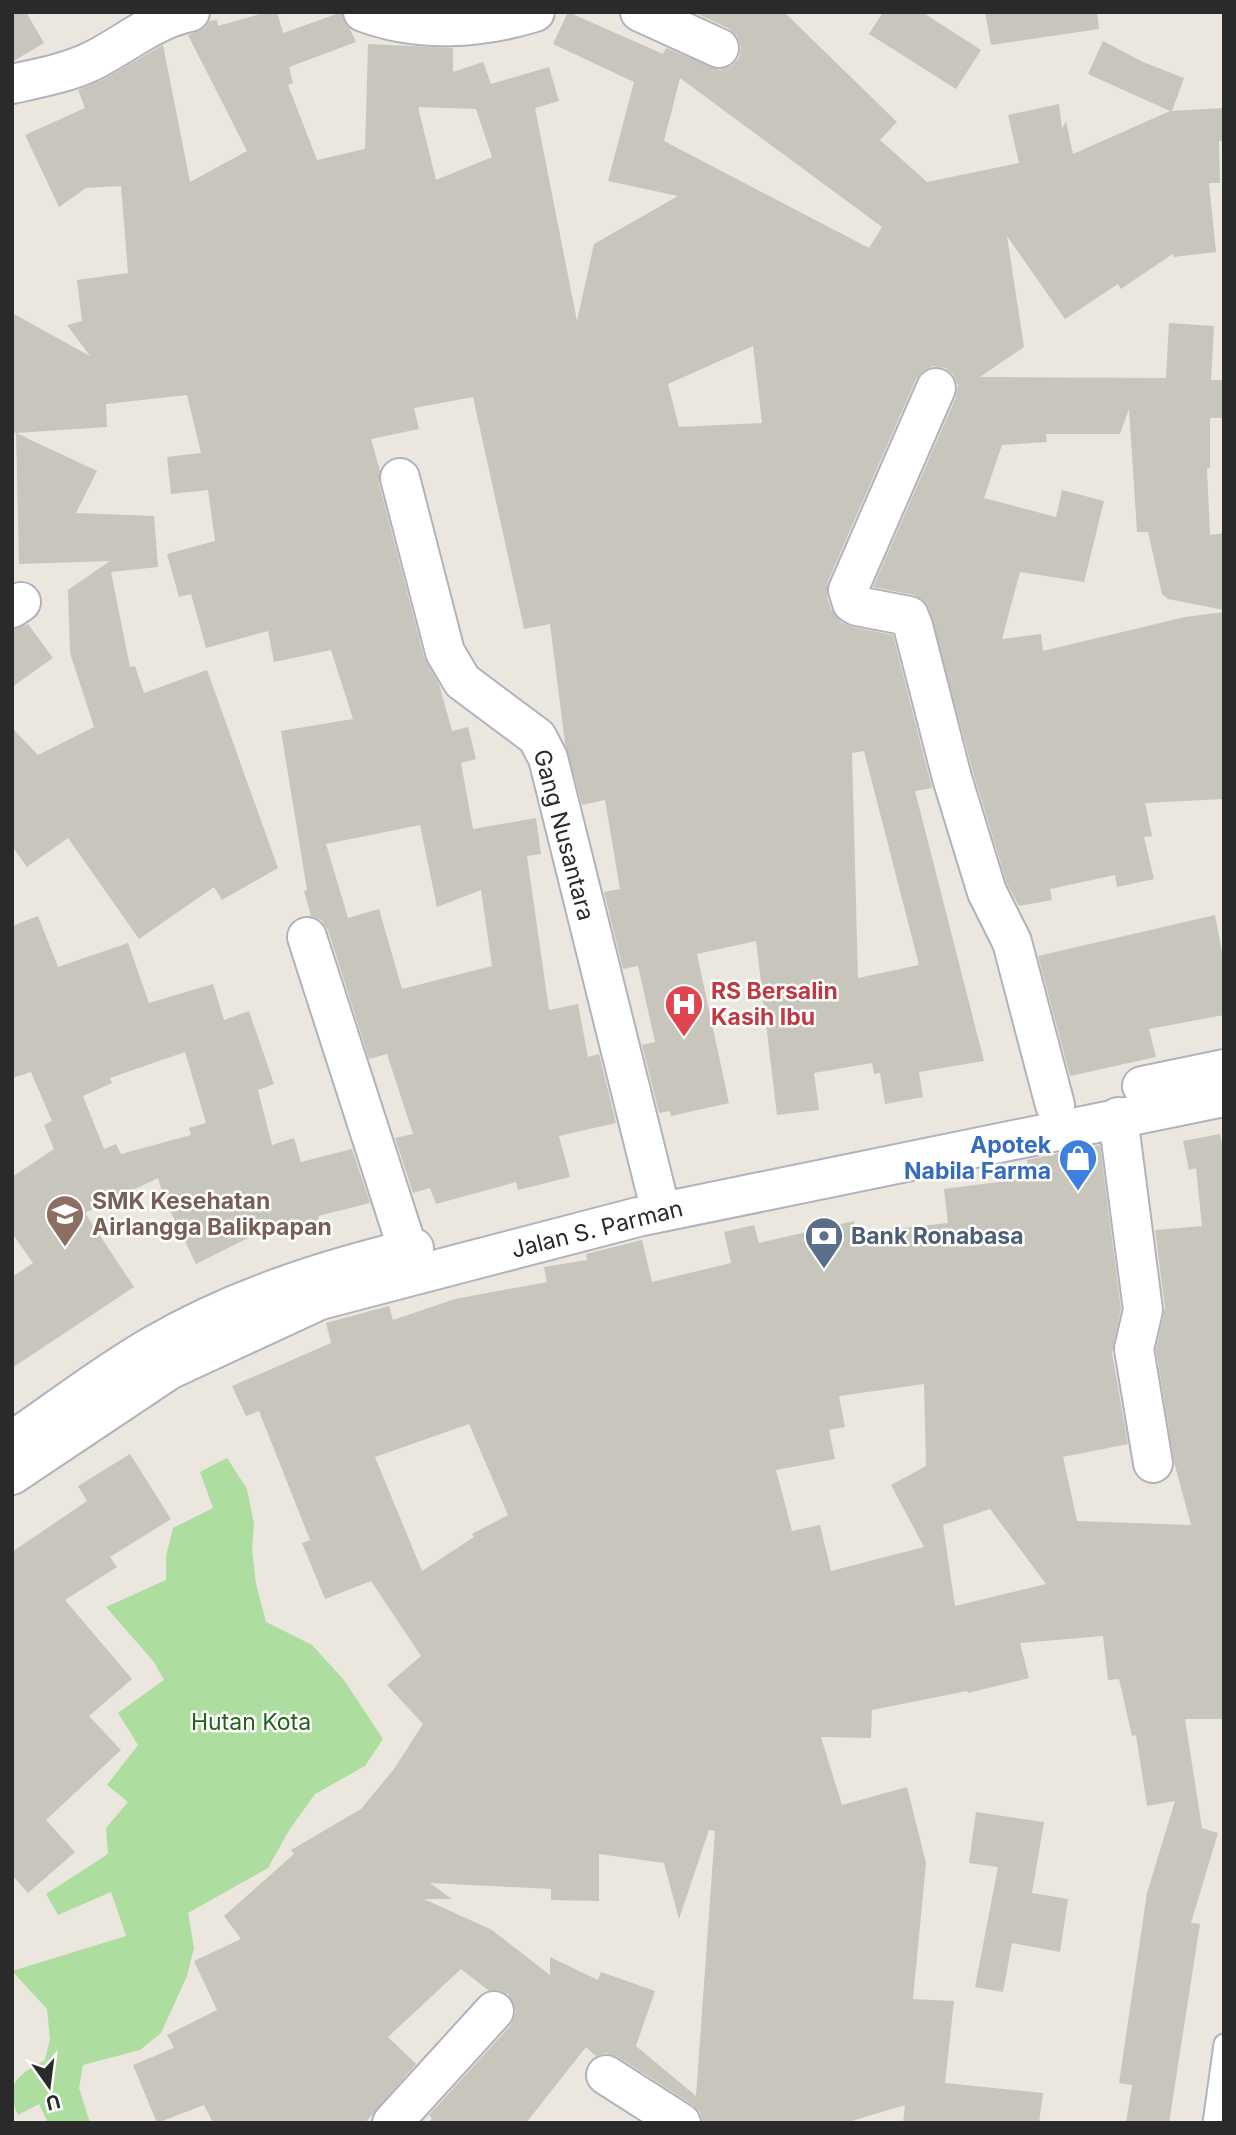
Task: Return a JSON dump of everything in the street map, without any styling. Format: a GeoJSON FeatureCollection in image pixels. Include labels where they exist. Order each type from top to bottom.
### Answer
{"type":"FeatureCollection","features":[{"type":"Feature","properties":{"kind":"street"},"geometry":{"type":"LineString","coordinates":[[12,84],[69,71],[92,61],[152,24],[190,12]]}},
{"type":"Feature","properties":{"kind":"street"},"geometry":{"type":"LineString","coordinates":[[363,12],[381,19],[439,27],[471,26],[535,12]]}},
{"type":"Feature","properties":{"kind":"street"},"geometry":{"type":"LineString","coordinates":[[640,12],[719,48]]}},
{"type":"Feature","properties":{"kind":"street"},"geometry":{"type":"LineString","coordinates":[[936,388],[848,590],[852,603],[857,606],[909,616],[952,778],[987,892],[1012,942],[1055,1105]]}},
{"type":"Feature","properties":{"kind":"street","name":"Gang Nusantara"},"geometry":{"type":"LineString","coordinates":[[400,478],[445,652],[462,681],[537,737],[548,758],[659,1201]]}},
{"type":"Feature","properties":{"kind":"street"},"geometry":{"type":"LineString","coordinates":[[307,937],[408,1250]]}},
{"type":"Feature","properties":{"kind":"street","name":"Jalan S. Parman"},"geometry":{"type":"LineString","coordinates":[[12,1475],[169,1370],[320,1300],[659,1201],[1055,1105],[1224,1069]]}},
{"type":"Feature","properties":{"kind":"street","name":"Jalan S. Parman"},"geometry":{"type":"LineString","coordinates":[[12,1441],[166,1339],[307,1275],[408,1250],[659,1201],[1224,1097]]}},
{"type":"Feature","properties":{"kind":"street"},"geometry":{"type":"LineString","coordinates":[[1118,1117],[1143,1310],[1134,1349],[1153,1463]]}},
{"type":"Feature","properties":{"kind":"street"},"geometry":{"type":"LineString","coordinates":[[392,2123],[494,2011]]}},
{"type":"Feature","properties":{"kind":"street"},"geometry":{"type":"LineString","coordinates":[[606,2075],[681,2123]]}},
{"type":"Feature","properties":{"kind":"lane"},"geometry":{"type":"LineString","coordinates":[[1213,2123],[1224,2045]]}},
{"type":"Feature","properties":{"kind":"green space","name":"Hutan Kota"},"geometry":{"type":"Polygon","coordinates":[[[227,1458],[247,1489],[254,1524],[252,1549],[256,1584],[266,1622],[312,1645],[344,1680],[383,1739],[365,1766],[315,1794],[288,1832],[268,1868],[188,1913],[194,1948],[187,1976],[161,2033],[140,2050],[83,2065],[79,2088],[90,2123],[48,2123],[39,2104],[18,2115],[13,2095],[16,2081],[45,2060],[50,2039],[47,2009],[12,1971],[126,1936],[111,1892],[58,1915],[46,1894],[108,1854],[106,1828],[128,1802],[107,1785],[138,1745],[118,1713],[164,1680],[154,1662],[106,1607],[166,1580],[166,1556],[173,1528],[213,1508],[200,1472],[227,1458]]]}},
{"type":"Feature","properties":{"kind":"building"},"geometry":{"type":"Polygon","coordinates":[[[12,12],[26,12],[44,43],[12,62],[12,12]]]}},
{"type":"Feature","properties":{"kind":"building"},"geometry":{"type":"Polygon","coordinates":[[[267,12],[277,12],[283,33],[342,12],[356,42],[289,67],[293,83],[288,85],[317,160],[365,149],[368,44],[453,48],[453,72],[483,62],[491,84],[549,67],[559,101],[535,108],[577,321],[594,244],[678,196],[608,181],[634,82],[553,44],[568,12],[663,54],[666,48],[720,70],[731,66],[739,58],[741,47],[737,36],[728,28],[693,12],[784,12],[897,122],[880,140],[927,182],[1019,163],[1008,115],[1059,104],[1062,129],[1066,121],[1073,154],[1170,111],[1088,74],[1103,41],[1143,62],[1184,78],[1172,111],[1224,108],[1224,141],[1219,141],[1220,183],[1209,183],[1216,252],[1173,257],[1174,253],[1121,289],[1118,284],[1065,319],[1007,236],[1024,347],[980,377],[1166,378],[1169,323],[1214,326],[1211,380],[1224,380],[1224,418],[1210,418],[1210,468],[1207,468],[1210,535],[1224,533],[1224,610],[1168,599],[1162,594],[1148,532],[1137,532],[1129,409],[1120,434],[1046,434],[1047,442],[1002,445],[984,498],[1056,517],[1062,490],[1104,501],[1084,582],[1020,572],[1002,639],[1041,634],[1043,651],[1185,617],[1224,612],[1224,799],[1145,803],[1152,836],[1144,837],[1154,879],[1117,887],[1115,875],[1050,889],[1052,900],[1019,906],[1007,884],[973,772],[929,608],[923,600],[914,595],[873,587],[956,397],[958,385],[953,374],[945,368],[933,366],[923,371],[916,379],[828,581],[827,596],[831,609],[841,622],[893,635],[932,788],[915,791],[984,1061],[919,1072],[923,1097],[885,1104],[880,1073],[874,1074],[872,1063],[814,1073],[819,1110],[777,1115],[756,941],[697,954],[729,1103],[671,1116],[670,1111],[659,1113],[642,1045],[655,1042],[638,966],[623,969],[604,892],[620,889],[605,800],[582,805],[565,743],[550,624],[524,629],[473,397],[414,408],[419,429],[371,439],[380,471],[379,483],[424,657],[439,684],[452,731],[468,727],[476,759],[461,763],[473,829],[536,818],[541,854],[527,856],[549,1010],[578,1004],[588,1057],[599,1054],[616,1123],[559,1136],[570,1177],[518,1190],[516,1182],[436,1204],[430,1188],[413,1193],[395,1138],[413,1134],[387,1054],[369,1059],[328,930],[321,920],[311,916],[304,891],[307,890],[281,731],[353,719],[331,650],[274,662],[268,631],[206,648],[191,594],[179,597],[167,554],[215,541],[208,490],[171,494],[167,457],[201,453],[187,395],[106,404],[107,427],[16,431],[12,439],[12,313],[90,356],[67,325],[82,321],[77,280],[128,273],[121,186],[86,188],[59,207],[25,135],[85,108],[78,90],[102,80],[163,45],[190,182],[247,151],[188,35],[205,28],[209,21],[217,20],[218,26],[267,12]],[[680,78],[664,141],[869,248],[882,227],[680,78]],[[418,107],[436,180],[492,157],[476,109],[418,107]],[[753,346],[668,384],[679,427],[762,423],[753,346]],[[864,751],[852,753],[858,978],[919,965],[864,751]],[[420,825],[326,844],[348,918],[379,909],[402,989],[492,966],[481,890],[437,907],[420,825]]]}},
{"type":"Feature","properties":{"kind":"building"},"geometry":{"type":"Polygon","coordinates":[[[883,12],[922,12],[981,50],[956,89],[869,34],[883,12]]]}},
{"type":"Feature","properties":{"kind":"building"},"geometry":{"type":"Polygon","coordinates":[[[985,12],[1097,12],[1099,29],[991,45],[985,12]]]}},
{"type":"Feature","properties":{"kind":"building"},"geometry":{"type":"Polygon","coordinates":[[[16,433],[97,471],[76,513],[154,516],[158,567],[111,572],[130,667],[135,666],[144,693],[207,670],[278,868],[222,900],[214,887],[139,939],[68,838],[27,867],[12,846],[12,728],[38,755],[94,727],[70,653],[68,590],[110,561],[19,564],[16,433]]]}},
{"type":"Feature","properties":{"kind":"building"},"geometry":{"type":"Polygon","coordinates":[[[28,624],[53,658],[12,687],[12,630],[28,624]]]}},
{"type":"Feature","properties":{"kind":"building"},"geometry":{"type":"Polygon","coordinates":[[[1215,915],[1224,963],[1224,1015],[1149,1029],[1156,1057],[1070,1076],[1038,956],[1215,915]]]}},
{"type":"Feature","properties":{"kind":"building"},"geometry":{"type":"Polygon","coordinates":[[[38,916],[58,967],[128,943],[149,1003],[213,984],[224,1020],[249,1011],[274,1084],[258,1090],[272,1145],[294,1138],[301,1162],[352,1149],[370,1203],[318,1216],[320,1224],[266,1237],[264,1230],[196,1264],[164,1198],[158,1178],[85,1213],[134,1287],[12,1368],[12,1277],[33,1263],[12,1233],[12,1177],[54,1149],[44,1125],[52,1121],[31,1072],[12,1078],[12,926],[38,916]],[[185,1052],[110,1078],[112,1083],[83,1096],[104,1149],[116,1144],[121,1154],[191,1135],[189,1128],[206,1123],[185,1052]]]}},
{"type":"Feature","properties":{"kind":"building"},"geometry":{"type":"Polygon","coordinates":[[[1220,1134],[1224,1152],[1224,1719],[1185,1719],[1202,1828],[1218,1833],[1191,1923],[1200,1924],[1169,2123],[1126,2123],[1132,2085],[1119,2083],[1147,1893],[1175,1801],[1147,1806],[1136,1735],[1132,1736],[1119,1679],[1108,1680],[1103,1636],[1020,1643],[1029,1678],[968,1693],[967,1691],[872,1710],[871,1738],[821,1737],[842,1805],[907,1787],[926,1863],[913,1999],[954,2001],[945,2083],[1043,2093],[1039,2123],[903,2123],[905,2105],[845,2123],[703,2123],[700,2112],[693,2105],[618,2057],[606,2053],[596,2056],[586,2047],[526,2123],[429,2123],[432,2118],[429,2115],[510,2026],[516,2012],[508,1994],[499,1990],[488,1990],[461,1969],[388,2037],[416,2064],[365,2123],[213,2123],[204,2105],[157,2123],[133,2065],[174,2048],[167,2035],[217,2010],[194,1961],[241,1939],[224,1916],[294,1854],[291,1850],[361,1809],[394,1769],[423,1724],[387,1685],[421,1656],[371,1581],[325,1599],[302,1543],[310,1540],[259,1411],[246,1416],[232,1386],[331,1343],[326,1323],[389,1306],[393,1320],[455,1299],[547,1282],[544,1267],[587,1260],[586,1254],[642,1240],[652,1282],[731,1263],[724,1232],[754,1225],[759,1243],[854,1221],[856,1233],[948,1223],[944,1189],[1030,1178],[1027,1160],[1100,1145],[1121,1309],[1112,1353],[1128,1444],[1063,1457],[1077,1521],[1191,1525],[1174,1462],[1156,1350],[1165,1308],[1155,1230],[1202,1226],[1196,1168],[1189,1170],[1183,1141],[1220,1134]],[[924,1384],[839,1396],[845,1427],[829,1430],[835,1459],[776,1470],[792,1531],[820,1525],[831,1571],[924,1547],[891,1485],[926,1466],[924,1384]],[[469,1424],[375,1457],[422,1571],[474,1537],[472,1534],[508,1515],[469,1424]],[[990,1509],[943,1525],[955,1606],[1046,1584],[990,1509]],[[709,1830],[679,1919],[664,1863],[599,1854],[599,1901],[551,1900],[551,1889],[430,1883],[452,1899],[424,1899],[492,1930],[550,1975],[550,1957],[598,1980],[601,1972],[655,1991],[636,2046],[696,2096],[715,1831],[709,1830]]]}},
{"type":"Feature","properties":{"kind":"building"},"geometry":{"type":"Polygon","coordinates":[[[130,1454],[171,1519],[110,1557],[117,1567],[65,1600],[132,1679],[89,1716],[121,1750],[46,1820],[75,1852],[28,1893],[12,1875],[12,1552],[87,1501],[78,1486],[130,1454]]]}},
{"type":"Feature","properties":{"kind":"building"},"geometry":{"type":"Polygon","coordinates":[[[976,1812],[1044,1822],[1032,1893],[1068,1899],[1060,1952],[1012,1943],[1003,1992],[975,1987],[998,1867],[969,1863],[976,1812]]]}},
{"type":"Feature","properties":{"kind":"place","name":"RS Bersalin Kasih Ibu"},"geometry":{"type":"Point","coordinates":[684,1038]}},
{"type":"Feature","properties":{"kind":"place","name":"Apotek Nabila Farma"},"geometry":{"type":"Point","coordinates":[1078,1192]}},
{"type":"Feature","properties":{"kind":"place","name":"SMK Kesehatan Airlangga Balikpapan"},"geometry":{"type":"Point","coordinates":[65,1248]}},
{"type":"Feature","properties":{"kind":"place","name":"Bank Ronabasa"},"geometry":{"type":"Point","coordinates":[824,1270]}}]}
